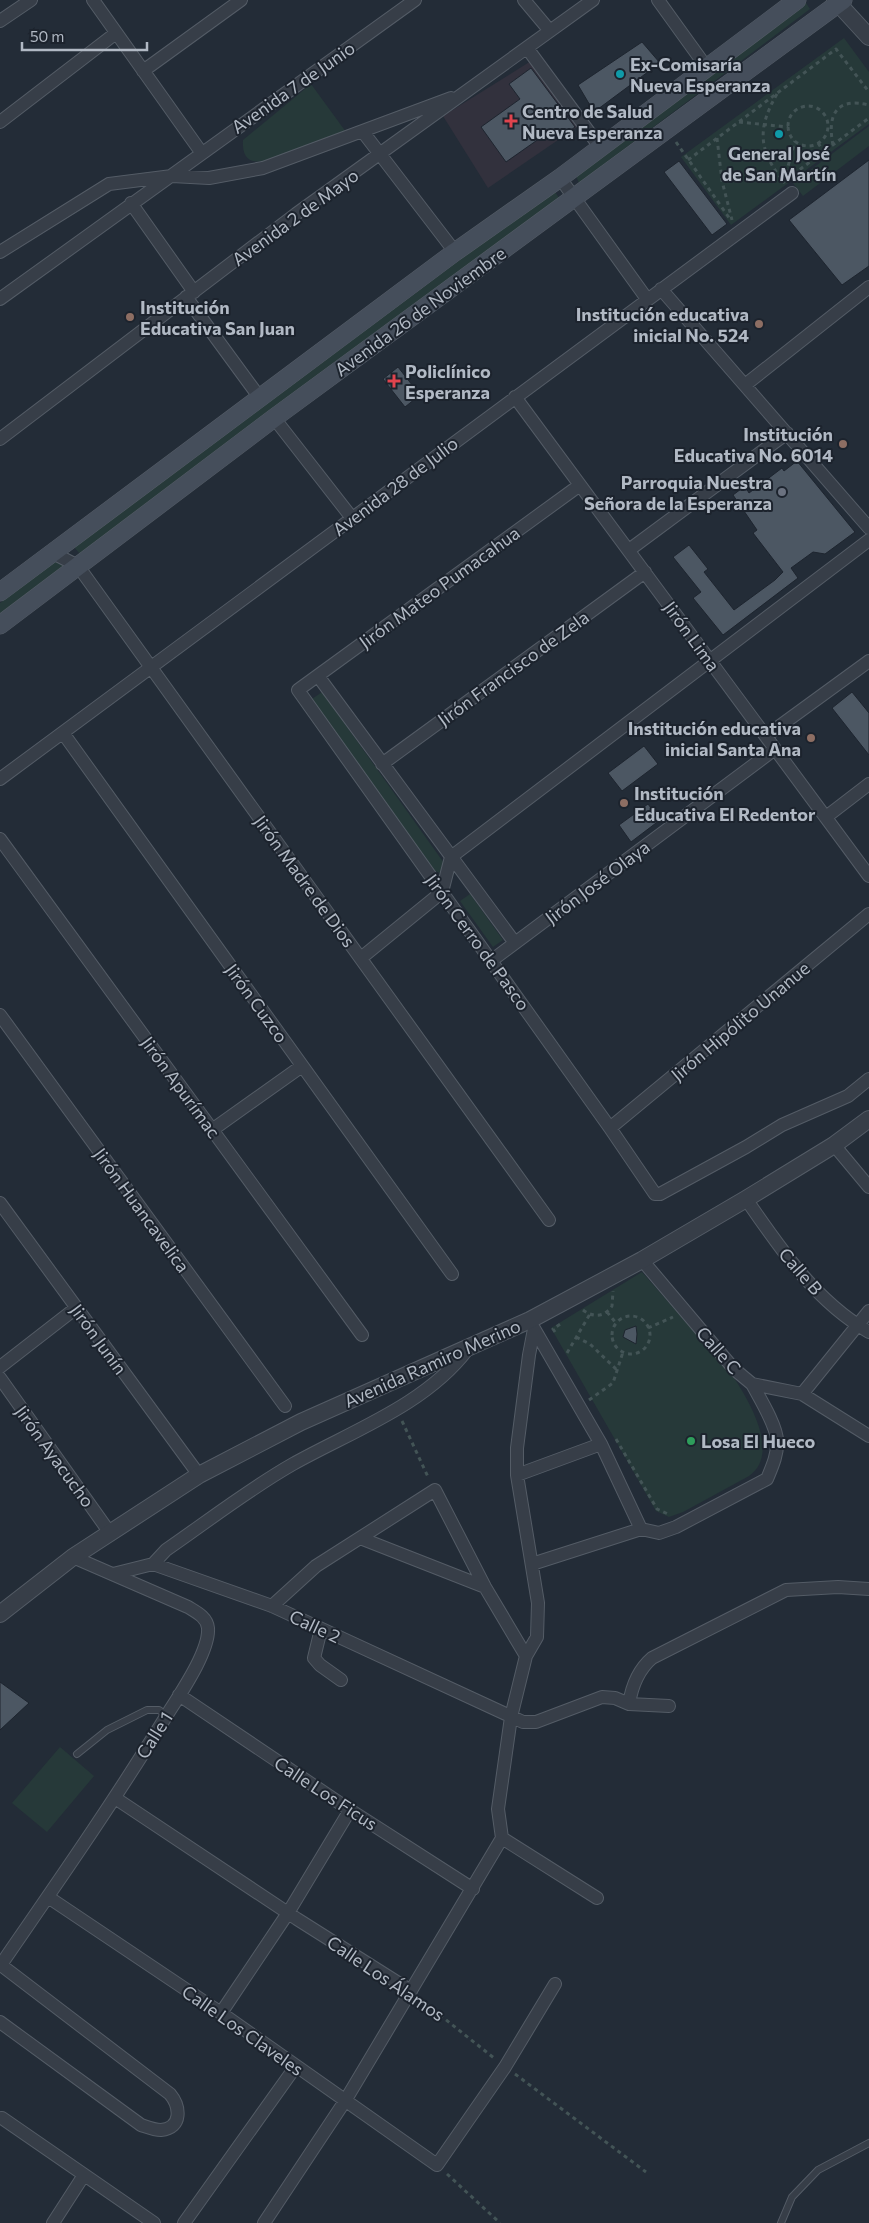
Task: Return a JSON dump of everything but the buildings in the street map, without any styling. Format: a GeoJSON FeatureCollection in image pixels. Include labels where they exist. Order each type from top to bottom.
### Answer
{"type":"FeatureCollection","features":[{"type":"Feature","properties":{"kind":"main road","name":"Avenida 26 de Noviembre"},"geometry":{"type":"LineString","coordinates":[[0,592],[455,252],[560,178],[796,0]]}},
{"type":"Feature","properties":{"kind":"main road","name":"Avenida 26 de Noviembre"},"geometry":{"type":"LineString","coordinates":[[0,625],[274,418],[839,1]]}},
{"type":"Feature","properties":{"kind":"street"},"geometry":{"type":"LineString","coordinates":[[0,21],[31,0]]}},
{"type":"Feature","properties":{"kind":"street"},"geometry":{"type":"LineString","coordinates":[[93,0],[201,152]]}},
{"type":"Feature","properties":{"kind":"street"},"geometry":{"type":"LineString","coordinates":[[143,71],[241,0]]}},
{"type":"Feature","properties":{"kind":"street","name":"Avenida 7 de Junio"},"geometry":{"type":"LineString","coordinates":[[0,299],[130,203],[172,176],[201,152],[415,0]]}},
{"type":"Feature","properties":{"kind":"street"},"geometry":{"type":"LineString","coordinates":[[524,0],[550,32]]}},
{"type":"Feature","properties":{"kind":"street","name":"Avenida 2 de Mayo"},"geometry":{"type":"LineString","coordinates":[[0,439],[296,214],[593,0]]}},
{"type":"Feature","properties":{"kind":"street"},"geometry":{"type":"LineString","coordinates":[[658,0],[707,68]]}},
{"type":"Feature","properties":{"kind":"street"},"geometry":{"type":"LineString","coordinates":[[839,1],[869,37]]}},
{"type":"Feature","properties":{"kind":"street"},"geometry":{"type":"LineString","coordinates":[[0,122],[116,33]]}},
{"type":"Feature","properties":{"kind":"street"},"geometry":{"type":"LineString","coordinates":[[527,48],[600,147]]}},
{"type":"Feature","properties":{"kind":"street"},"geometry":{"type":"LineString","coordinates":[[0,252],[109,184],[172,176],[209,178],[263,168],[467,92]]}},
{"type":"Feature","properties":{"kind":"street"},"geometry":{"type":"LineString","coordinates":[[363,132],[455,252]]}},
{"type":"Feature","properties":{"kind":"street"},"geometry":{"type":"LineString","coordinates":[[560,178],[647,298]]}},
{"type":"Feature","properties":{"kind":"street","name":"Avenida 28 de Julio"},"geometry":{"type":"LineString","coordinates":[[0,779],[661,289],[735,226],[792,193]]}},
{"type":"Feature","properties":{"kind":"street"},"geometry":{"type":"LineString","coordinates":[[130,203],[260,398]]}},
{"type":"Feature","properties":{"kind":"street"},"geometry":{"type":"LineString","coordinates":[[745,385],[869,287]]}},
{"type":"Feature","properties":{"kind":"street"},"geometry":{"type":"LineString","coordinates":[[661,289],[869,528]]}},
{"type":"Feature","properties":{"kind":"street","name":"Jirón Lima"},"geometry":{"type":"LineString","coordinates":[[515,397],[869,876]]}},
{"type":"Feature","properties":{"kind":"street"},"geometry":{"type":"LineString","coordinates":[[274,418],[352,518]]}},
{"type":"Feature","properties":{"kind":"street"},"geometry":{"type":"LineString","coordinates":[[629,550],[787,433]]}},
{"type":"Feature","properties":{"kind":"street","name":"Jirón Mateo Pumacahua"},"geometry":{"type":"LineString","coordinates":[[298,690],[580,485]]}},
{"type":"Feature","properties":{"kind":"street"},"geometry":{"type":"LineString","coordinates":[[361,958],[442,892],[451,857],[711,662],[869,540]]}},
{"type":"Feature","properties":{"kind":"street","name":"Jirón Madre de Dios"},"geometry":{"type":"LineString","coordinates":[[53,553],[78,566],[549,1220]]}},
{"type":"Feature","properties":{"kind":"street","name":"Jirón Francisco de Zela"},"geometry":{"type":"LineString","coordinates":[[382,764],[645,572]]}},
{"type":"Feature","properties":{"kind":"street"},"geometry":{"type":"LineString","coordinates":[[766,736],[869,661]]}},
{"type":"Feature","properties":{"kind":"street","name":"Jirón Cerro de Pasco"},"geometry":{"type":"LineString","coordinates":[[318,676],[515,943]]}},
{"type":"Feature","properties":{"kind":"street","name":"Jirón Cerro de Pasco"},"geometry":{"type":"LineString","coordinates":[[298,690],[655,1194],[746,1147],[782,1125],[848,1096],[869,1079]]}},
{"type":"Feature","properties":{"kind":"street","name":"Jirón Cuzco"},"geometry":{"type":"LineString","coordinates":[[63,732],[452,1274]]}},
{"type":"Feature","properties":{"kind":"street","name":"Jirón José Olaya"},"geometry":{"type":"LineString","coordinates":[[491,961],[775,749]]}},
{"type":"Feature","properties":{"kind":"street"},"geometry":{"type":"LineString","coordinates":[[826,817],[869,784]]}},
{"type":"Feature","properties":{"kind":"street","name":"Jirón Apurímac"},"geometry":{"type":"LineString","coordinates":[[0,839],[362,1335]]}},
{"type":"Feature","properties":{"kind":"street","name":"Jirón Hipólito Unanue"},"geometry":{"type":"LineString","coordinates":[[610,1128],[869,914]]}},
{"type":"Feature","properties":{"kind":"street","name":"Jirón Huancavelica"},"geometry":{"type":"LineString","coordinates":[[0,1015],[285,1406]]}},
{"type":"Feature","properties":{"kind":"street"},"geometry":{"type":"LineString","coordinates":[[212,1130],[302,1066]]}},
{"type":"Feature","properties":{"kind":"street","name":"Avenida Ramiro Merino"},"geometry":{"type":"LineString","coordinates":[[0,1614],[73,1556],[199,1475],[301,1422],[385,1384],[532,1324],[834,1145],[869,1120]]}},
{"type":"Feature","properties":{"kind":"street"},"geometry":{"type":"LineString","coordinates":[[834,1145],[869,1187]]}},
{"type":"Feature","properties":{"kind":"street","name":"Calle B"},"geometry":{"type":"LineString","coordinates":[[746,1198],[784,1253],[824,1298],[869,1332]]}},
{"type":"Feature","properties":{"kind":"street","name":"Jirón Junín"},"geometry":{"type":"LineString","coordinates":[[0,1203],[199,1475]]}},
{"type":"Feature","properties":{"kind":"street","name":"Calle C"},"geometry":{"type":"LineString","coordinates":[[642,1260],[734,1369],[752,1384],[802,1394],[869,1436]]}},
{"type":"Feature","properties":{"kind":"street"},"geometry":{"type":"LineString","coordinates":[[0,1367],[76,1308]]}},
{"type":"Feature","properties":{"kind":"street"},"geometry":{"type":"LineString","coordinates":[[802,1394],[869,1311]]}},
{"type":"Feature","properties":{"kind":"street"},"geometry":{"type":"LineString","coordinates":[[532,1324],[601,1444],[641,1529]]}},
{"type":"Feature","properties":{"kind":"street"},"geometry":{"type":"LineString","coordinates":[[264,2223],[345,2100],[502,1838],[498,1810],[512,1717],[526,1656],[537,1637],[538,1602],[517,1475],[517,1448],[532,1324]]}},
{"type":"Feature","properties":{"kind":"street"},"geometry":{"type":"LineString","coordinates":[[113,1574],[153,1564],[166,1550],[286,1469],[396,1409],[445,1376],[467,1350]]}},
{"type":"Feature","properties":{"kind":"street","name":"Jirón Ayacucho"},"geometry":{"type":"LineString","coordinates":[[0,1378],[110,1532]]}},
{"type":"Feature","properties":{"kind":"street"},"geometry":{"type":"LineString","coordinates":[[532,1564],[641,1529],[659,1532],[676,1527],[767,1478],[775,1459],[777,1439],[766,1411],[752,1384]]}},
{"type":"Feature","properties":{"kind":"street"},"geometry":{"type":"LineString","coordinates":[[517,1475],[601,1444]]}},
{"type":"Feature","properties":{"kind":"street"},"geometry":{"type":"LineString","coordinates":[[272,1606],[316,1566],[435,1490],[485,1586],[526,1656]]}},
{"type":"Feature","properties":{"kind":"street"},"geometry":{"type":"LineString","coordinates":[[360,1538],[485,1586]]}},
{"type":"Feature","properties":{"kind":"street","name":"Calle 1"},"geometry":{"type":"LineString","coordinates":[[0,1966],[115,1798],[179,1695],[204,1648],[208,1627],[205,1618],[188,1607],[73,1556]]}},
{"type":"Feature","properties":{"kind":"street","name":"Calle 2"},"geometry":{"type":"LineString","coordinates":[[153,1564],[272,1606],[523,1722],[536,1722],[602,1696],[615,1698],[629,1704],[669,1706]]}},
{"type":"Feature","properties":{"kind":"street"},"geometry":{"type":"LineString","coordinates":[[629,1704],[639,1672],[652,1658],[786,1590],[838,1587],[869,1589]]}},
{"type":"Feature","properties":{"kind":"street"},"geometry":{"type":"LineString","coordinates":[[321,1629],[314,1658],[320,1665],[341,1680]]}},
{"type":"Feature","properties":{"kind":"street","name":"Calle Los Ficus"},"geometry":{"type":"LineString","coordinates":[[179,1695],[350,1810],[473,1889]]}},
{"type":"Feature","properties":{"kind":"street","name":"Calle Los Álamos"},"geometry":{"type":"LineString","coordinates":[[115,1798],[288,1913],[411,1991]]}},
{"type":"Feature","properties":{"kind":"street"},"geometry":{"type":"LineString","coordinates":[[221,2013],[288,1913],[350,1810]]}},
{"type":"Feature","properties":{"kind":"street"},"geometry":{"type":"LineString","coordinates":[[502,1838],[597,1898]]}},
{"type":"Feature","properties":{"kind":"street","name":"Calle Los Claveles"},"geometry":{"type":"LineString","coordinates":[[48,1897],[221,2013],[437,2165]]}},
{"type":"Feature","properties":{"kind":"street"},"geometry":{"type":"LineString","coordinates":[[0,1966],[170,2094],[179,2108],[178,2115],[171,2126],[160,2130],[141,2125],[0,2022]]}},
{"type":"Feature","properties":{"kind":"street"},"geometry":{"type":"LineString","coordinates":[[437,2165],[506,2067],[554,1984]]}},
{"type":"Feature","properties":{"kind":"street"},"geometry":{"type":"LineString","coordinates":[[184,2223],[296,2066]]}},
{"type":"Feature","properties":{"kind":"street"},"geometry":{"type":"LineString","coordinates":[[2,2118],[154,2223]]}},
{"type":"Feature","properties":{"kind":"street"},"geometry":{"type":"LineString","coordinates":[[53,2223],[84,2175]]}},
{"type":"Feature","properties":{"kind":"lane"},"geometry":{"type":"LineString","coordinates":[[77,1754],[107,1730],[147,1710],[159,1710],[166,1715]]}},
{"type":"Feature","properties":{"kind":"lane"},"geometry":{"type":"LineString","coordinates":[[781,2223],[792,2197],[818,2170],[869,2143]]}},
{"type":"Feature","properties":{"kind":"path"},"geometry":{"type":"LineString","coordinates":[[688,160],[836,49],[869,92]]}},
{"type":"Feature","properties":{"kind":"path"},"geometry":{"type":"LineString","coordinates":[[778,92],[768,111],[762,141],[764,151],[773,170],[792,193]]}},
{"type":"Feature","properties":{"kind":"path"},"geometry":{"type":"LineString","coordinates":[[833,145],[829,126],[823,114],[818,110],[806,106],[794,112],[790,117],[788,127],[791,136],[795,141],[808,146],[818,143],[824,137],[829,126],[832,117],[841,106],[855,103],[869,106]]}},
{"type":"Feature","properties":{"kind":"path"},"geometry":{"type":"LineString","coordinates":[[776,188],[869,118]]}},
{"type":"Feature","properties":{"kind":"path"},"geometry":{"type":"LineString","coordinates":[[739,122],[788,127]]}},
{"type":"Feature","properties":{"kind":"path"},"geometry":{"type":"LineString","coordinates":[[666,130],[735,226]]}},
{"type":"Feature","properties":{"kind":"path"},"geometry":{"type":"LineString","coordinates":[[717,138],[722,181],[735,226]]}},
{"type":"Feature","properties":{"kind":"path"},"geometry":{"type":"LineString","coordinates":[[783,182],[795,141]]}},
{"type":"Feature","properties":{"kind":"path"},"geometry":{"type":"LineString","coordinates":[[818,143],[824,152]]}},
{"type":"Feature","properties":{"kind":"path"},"geometry":{"type":"LineString","coordinates":[[735,226],[739,215]]}},
{"type":"Feature","properties":{"kind":"path"},"geometry":{"type":"LineString","coordinates":[[606,1296],[620,1287]]}},
{"type":"Feature","properties":{"kind":"path"},"geometry":{"type":"LineString","coordinates":[[583,1310],[590,1314],[600,1315],[607,1312],[614,1301],[613,1291]]}},
{"type":"Feature","properties":{"kind":"path"},"geometry":{"type":"LineString","coordinates":[[576,1315],[591,1305]]}},
{"type":"Feature","properties":{"kind":"path"},"geometry":{"type":"LineString","coordinates":[[648,1328],[684,1310]]}},
{"type":"Feature","properties":{"kind":"path"},"geometry":{"type":"LineString","coordinates":[[607,1312],[616,1323]]}},
{"type":"Feature","properties":{"kind":"path"},"geometry":{"type":"LineString","coordinates":[[567,1353],[590,1314]]}},
{"type":"Feature","properties":{"kind":"path"},"geometry":{"type":"LineString","coordinates":[[627,1316],[633,1316],[644,1322],[648,1328],[650,1339],[643,1350],[631,1354],[623,1352],[615,1346],[612,1334],[616,1323],[627,1316]]}},
{"type":"Feature","properties":{"kind":"path"},"geometry":{"type":"LineString","coordinates":[[558,1337],[553,1329],[568,1319]]}},
{"type":"Feature","properties":{"kind":"path"},"geometry":{"type":"LineString","coordinates":[[576,1338],[590,1344],[618,1370]]}},
{"type":"Feature","properties":{"kind":"path"},"geometry":{"type":"LineString","coordinates":[[562,1345],[571,1360]]}},
{"type":"Feature","properties":{"kind":"path"},"geometry":{"type":"LineString","coordinates":[[579,1405],[613,1383],[623,1352]]}},
{"type":"Feature","properties":{"kind":"path"},"geometry":{"type":"LineString","coordinates":[[588,1390],[598,1406]]}},
{"type":"Feature","properties":{"kind":"path"},"geometry":{"type":"LineString","coordinates":[[396,1409],[435,1490]]}},
{"type":"Feature","properties":{"kind":"path"},"geometry":{"type":"LineString","coordinates":[[612,1432],[657,1509],[669,1515],[676,1512]]}},
{"type":"Feature","properties":{"kind":"path","name":"Calle Los Álamos"},"geometry":{"type":"LineString","coordinates":[[411,1991],[506,2067],[646,2172]]}},
{"type":"Feature","properties":{"kind":"path"},"geometry":{"type":"LineString","coordinates":[[437,2165],[500,2223]]}},
{"type":"Feature","properties":{"kind":"shaded area"},"geometry":{"type":"Polygon","coordinates":[[[806,3],[810,9],[579,183],[576,176],[806,3]]]}},
{"type":"Feature","properties":{"kind":"shaded area"},"geometry":{"type":"Polygon","coordinates":[[[844,38],[869,72],[869,124],[731,225],[681,157],[844,38]]]}},
{"type":"Feature","properties":{"kind":"shaded area","name":"Centro de Salud Nueva Esperanza"},"geometry":{"type":"Polygon","coordinates":[[[531,61],[580,125],[488,188],[443,116],[531,61]]]}},
{"type":"Feature","properties":{"kind":"shaded area"},"geometry":{"type":"Polygon","coordinates":[[[311,84],[346,132],[264,161],[258,162],[247,158],[243,140],[311,84]]]}},
{"type":"Feature","properties":{"kind":"shaded area"},"geometry":{"type":"Polygon","coordinates":[[[869,126],[869,146],[803,196],[793,183],[869,126]]]}},
{"type":"Feature","properties":{"kind":"shaded area"},"geometry":{"type":"Polygon","coordinates":[[[554,190],[559,198],[80,554],[74,547],[554,190]]]}},
{"type":"Feature","properties":{"kind":"shaded area"},"geometry":{"type":"Polygon","coordinates":[[[58,559],[63,566],[0,614],[0,603],[58,559]]]}},
{"type":"Feature","properties":{"kind":"shaded area"},"geometry":{"type":"Polygon","coordinates":[[[322,692],[444,863],[443,872],[435,871],[312,699],[322,692]]]}},
{"type":"Feature","properties":{"kind":"shaded area"},"geometry":{"type":"Polygon","coordinates":[[[470,894],[503,940],[493,947],[460,901],[470,894]]]}},
{"type":"Feature","properties":{"kind":"shaded area"},"geometry":{"type":"Polygon","coordinates":[[[642,1272],[732,1375],[753,1412],[762,1441],[762,1454],[758,1466],[749,1476],[683,1512],[669,1517],[656,1511],[551,1328],[642,1272]]]}},
{"type":"Feature","properties":{"kind":"shaded area"},"geometry":{"type":"Polygon","coordinates":[[[60,1747],[94,1776],[47,1832],[12,1803],[60,1747]]]}},
{"type":"Feature","properties":{"kind":"place","name":"Ex-Comisaría Nueva Esperanza"},"geometry":{"type":"Point","coordinates":[620,74]}},
{"type":"Feature","properties":{"kind":"place","name":"Centro de Salud Nueva Esperanza"},"geometry":{"type":"Point","coordinates":[511,121]}},
{"type":"Feature","properties":{"kind":"place","name":"General José de San Martín"},"geometry":{"type":"Point","coordinates":[779,134]}},
{"type":"Feature","properties":{"kind":"place","name":"Institución Educativa San Juan"},"geometry":{"type":"Point","coordinates":[130,317]}},
{"type":"Feature","properties":{"kind":"place","name":"Institución educativa inicial No. 524"},"geometry":{"type":"Point","coordinates":[759,324]}},
{"type":"Feature","properties":{"kind":"place","name":"Policlínico Esperanza"},"geometry":{"type":"Point","coordinates":[394,381]}},
{"type":"Feature","properties":{"kind":"place","name":"Institución Educativa No. 6014"},"geometry":{"type":"Point","coordinates":[843,444]}},
{"type":"Feature","properties":{"kind":"place","name":"Parroquia Nuestra Señora de la Esperanza"},"geometry":{"type":"Point","coordinates":[782,492]}},
{"type":"Feature","properties":{"kind":"place","name":"Institución educativa inicial Santa Ana"},"geometry":{"type":"Point","coordinates":[811,738]}},
{"type":"Feature","properties":{"kind":"place","name":"Institución Educativa El Redentor"},"geometry":{"type":"Point","coordinates":[624,803]}},
{"type":"Feature","properties":{"kind":"place","name":"Losa El Hueco"},"geometry":{"type":"Point","coordinates":[691,1441]}}]}
